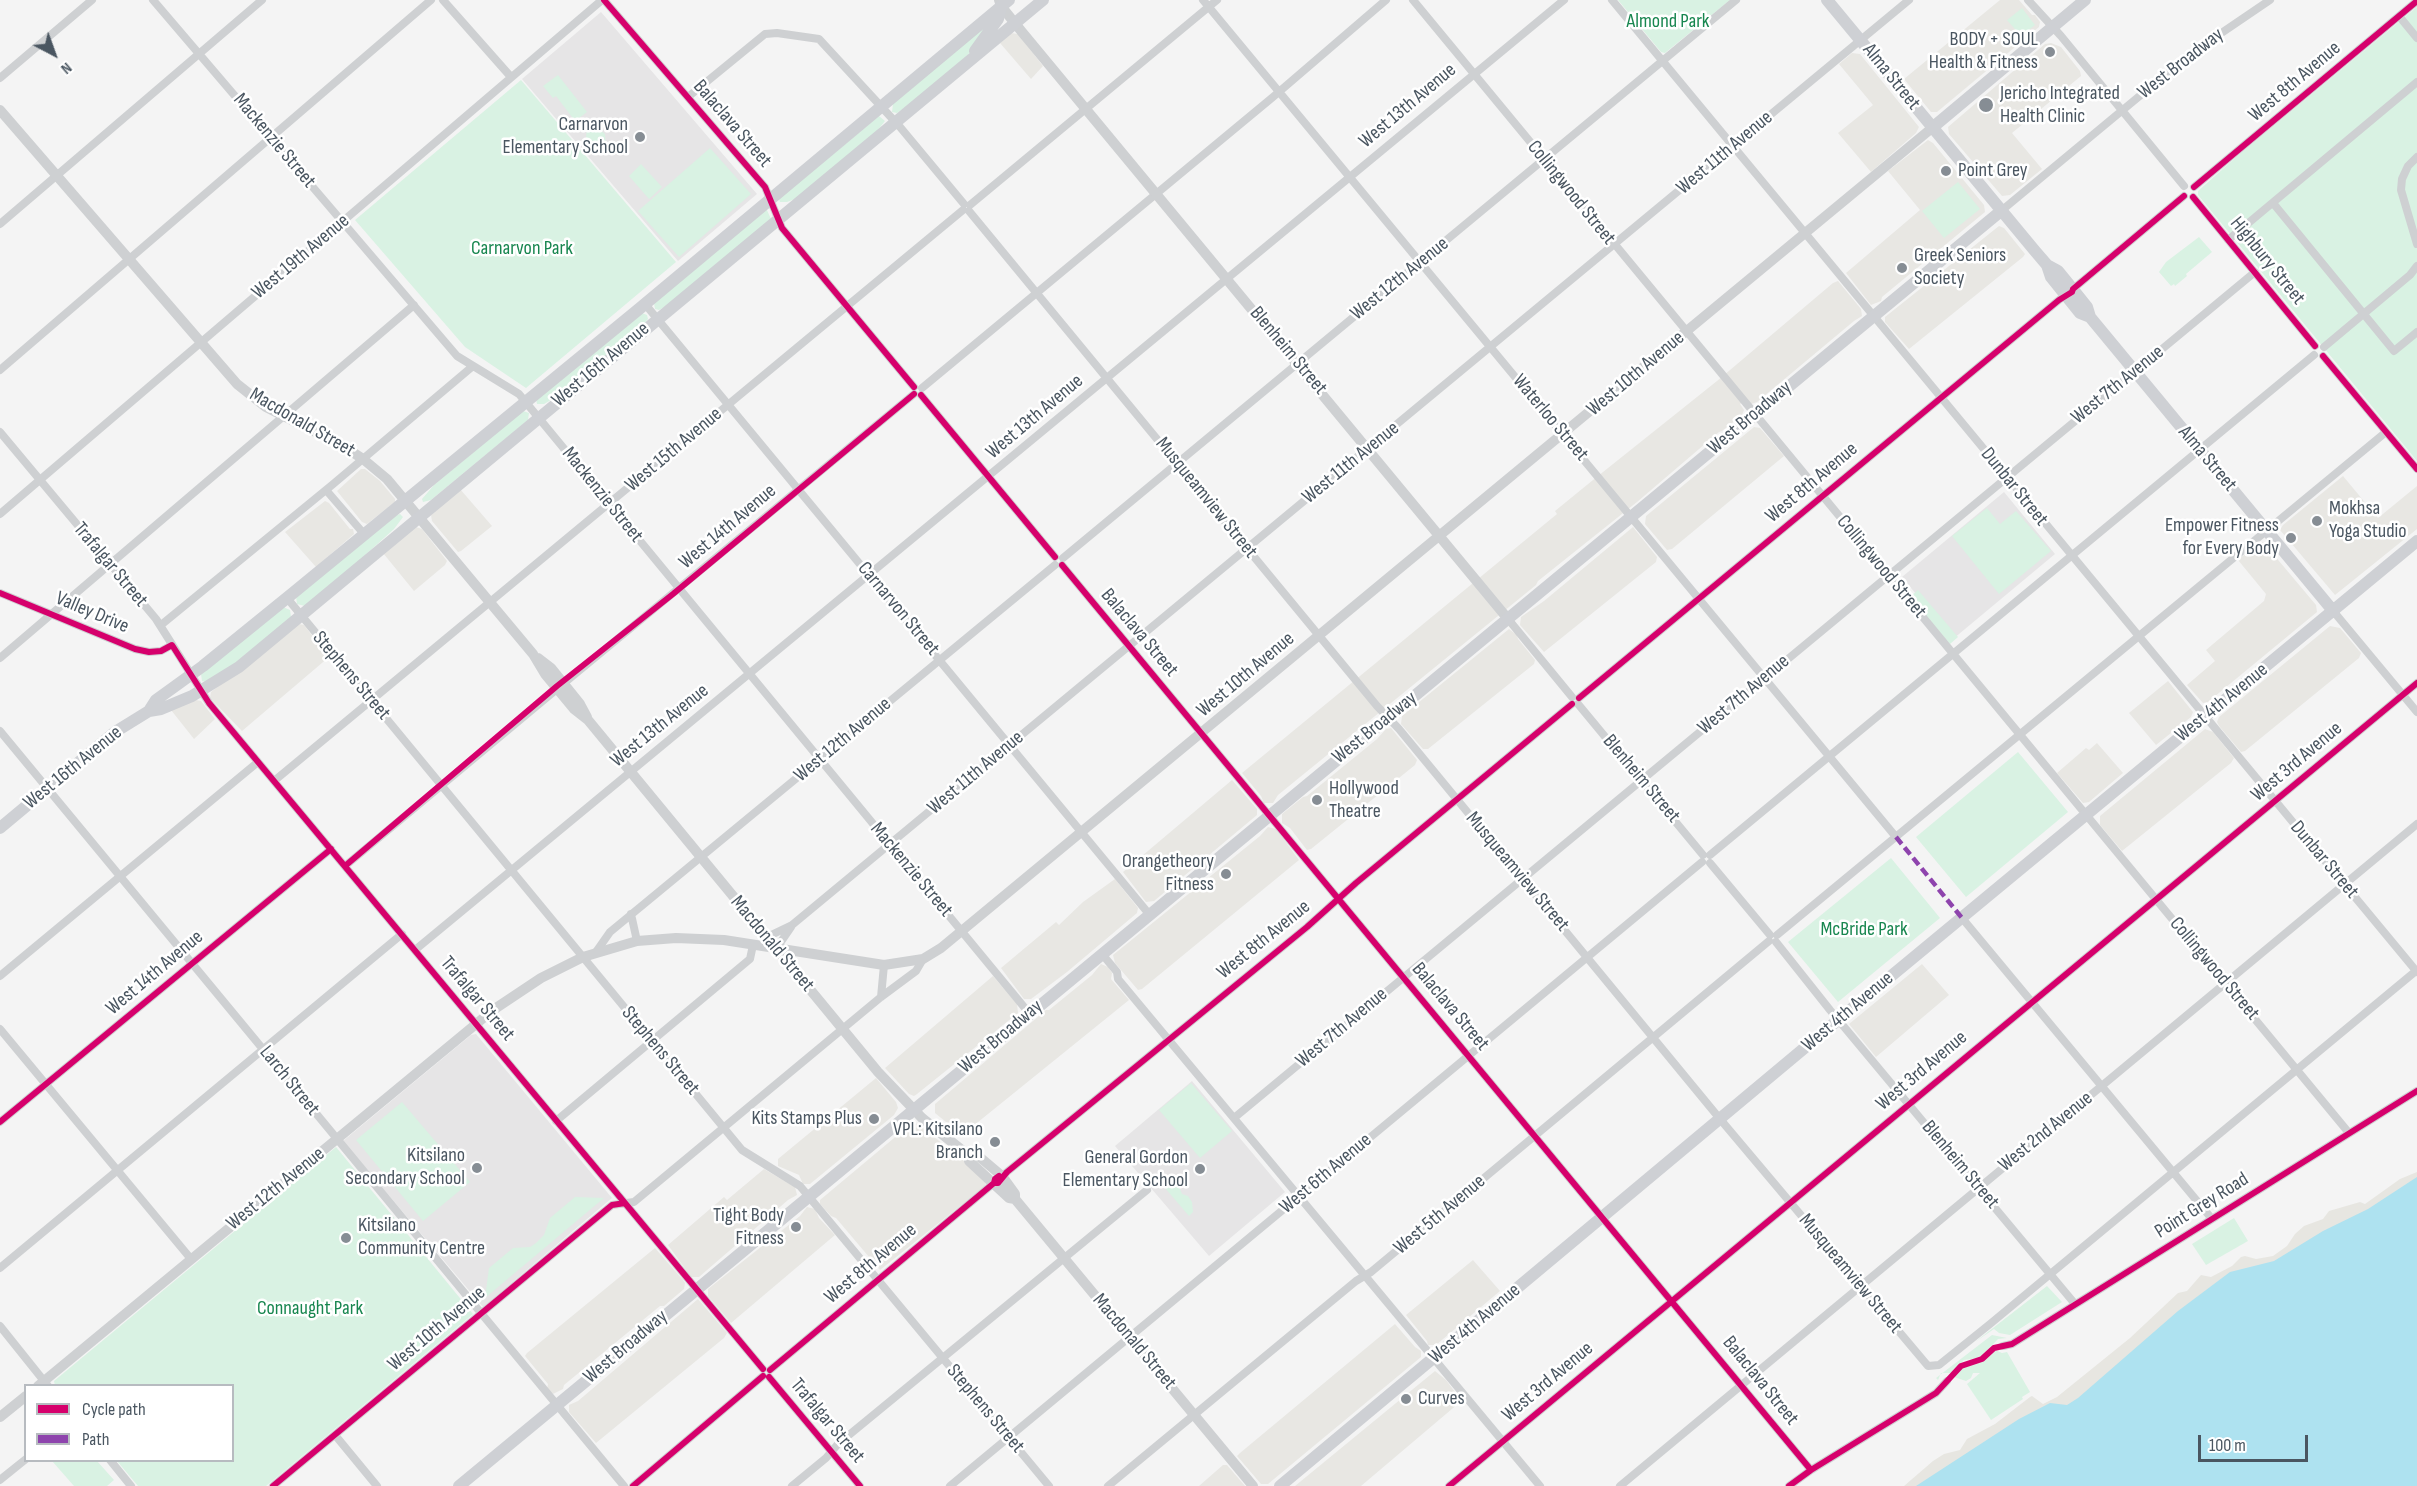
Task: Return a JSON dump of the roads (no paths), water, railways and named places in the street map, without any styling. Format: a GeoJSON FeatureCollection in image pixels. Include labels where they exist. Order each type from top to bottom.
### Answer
{"type":"FeatureCollection","features":[{"type":"Feature","properties":{"kind":"main road","name":"West 16th Avenue"},"geometry":{"type":"LineString","coordinates":[[149,711],[161,710],[201,691],[239,667],[1043,0]]}},
{"type":"Feature","properties":{"kind":"main road","name":"Alma Street"},"geometry":{"type":"LineString","coordinates":[[1827,0],[2047,265],[2051,277],[2087,307],[2090,317],[2334,612]]}},
{"type":"Feature","properties":{"kind":"main road","name":"West 10th Avenue"},"geometry":{"type":"LineString","coordinates":[[1932,128],[2085,0]]}},
{"type":"Feature","properties":{"kind":"main road","name":"West 16th Avenue"},"geometry":{"type":"LineString","coordinates":[[0,828],[115,732],[149,711],[156,700],[287,598],[645,304],[880,107],[1000,2]]}},
{"type":"Feature","properties":{"kind":"main road"},"geometry":{"type":"LineString","coordinates":[[968,63],[998,19],[1000,2]]}},
{"type":"Feature","properties":{"kind":"main road","name":"West Broadway"},"geometry":{"type":"LineString","coordinates":[[459,1486],[2001,211]]}},
{"type":"Feature","properties":{"kind":"main road","name":"West 4th Avenue"},"geometry":{"type":"LineString","coordinates":[[1280,1486],[1602,1216],[2417,541]]}},
{"type":"Feature","properties":{"kind":"street"},"geometry":{"type":"LineString","coordinates":[[0,78],[92,0]]}},
{"type":"Feature","properties":{"kind":"street","name":"Mackenzie Street"},"geometry":{"type":"LineString","coordinates":[[153,0],[458,356],[517,393],[526,402],[1029,1013]]}},
{"type":"Feature","properties":{"kind":"street"},"geometry":{"type":"LineString","coordinates":[[0,224],[262,0]]}},
{"type":"Feature","properties":{"kind":"street"},"geometry":{"type":"LineString","coordinates":[[0,370],[432,0]]}},
{"type":"Feature","properties":{"kind":"street"},"geometry":{"type":"LineString","coordinates":[[443,0],[511,77]]}},
{"type":"Feature","properties":{"kind":"street","name":"West 19th Avenue"},"geometry":{"type":"LineString","coordinates":[[0,514],[603,0]]}},
{"type":"Feature","properties":{"kind":"street","name":"Balaclava Street"},"geometry":{"type":"LineString","coordinates":[[603,0],[765,187],[782,228],[1811,1470]]}},
{"type":"Feature","properties":{"kind":"street","name":"West 15th Avenue"},"geometry":{"type":"LineString","coordinates":[[274,781],[1087,108],[1206,3],[1217,0]]}},
{"type":"Feature","properties":{"kind":"street","name":"West 14th Avenue"},"geometry":{"type":"LineString","coordinates":[[345,866],[1279,92],[1386,0]]}},
{"type":"Feature","properties":{"kind":"street","name":"Collingwood Street"},"geometry":{"type":"LineString","coordinates":[[1413,0],[2349,1133]]}},
{"type":"Feature","properties":{"kind":"street","name":"West 13th Avenue"},"geometry":{"type":"LineString","coordinates":[[415,950],[1564,0]]}},
{"type":"Feature","properties":{"kind":"street","name":"Dunbar Street"},"geometry":{"type":"LineString","coordinates":[[1612,0],[2417,971]]}},
{"type":"Feature","properties":{"kind":"street","name":"West 12th Avenue"},"geometry":{"type":"LineString","coordinates":[[44,1384],[191,1259],[476,1024],[541,978],[596,952],[610,932],[631,914],[1736,0]]}},
{"type":"Feature","properties":{"kind":"street","name":"West 11th Avenue"},"geometry":{"type":"LineString","coordinates":[[767,937],[792,925],[1909,0]]}},
{"type":"Feature","properties":{"kind":"street"},"geometry":{"type":"LineString","coordinates":[[2028,0],[2184,186]]}},
{"type":"Feature","properties":{"kind":"street","name":"West Broadway"},"geometry":{"type":"LineString","coordinates":[[2001,211],[2189,55],[2270,0]]}},
{"type":"Feature","properties":{"kind":"street","name":"West 8th Avenue"},"geometry":{"type":"LineString","coordinates":[[2194,187],[2417,1]]}},
{"type":"Feature","properties":{"kind":"street","name":"Blenheim Street"},"geometry":{"type":"LineString","coordinates":[[1000,2],[1015,24],[1087,108],[1773,938],[1838,1020],[2075,1304]]}},
{"type":"Feature","properties":{"kind":"street","name":"Waterloo Street"},"geometry":{"type":"LineString","coordinates":[[1206,3],[1896,837]]}},
{"type":"Feature","properties":{"kind":"street"},"geometry":{"type":"LineString","coordinates":[[2399,16],[2417,38]]}},
{"type":"Feature","properties":{"kind":"street","name":"Musqueamview Street"},"geometry":{"type":"LineString","coordinates":[[688,97],[760,37],[771,33],[793,34],[812,37],[825,44],[896,123],[1720,1119],[1929,1366],[1939,1365],[2050,1274]]}},
{"type":"Feature","properties":{"kind":"street"},"geometry":{"type":"LineString","coordinates":[[2228,240],[2417,82]]}},
{"type":"Feature","properties":{"kind":"street","name":"Macdonald Street"},"geometry":{"type":"LineString","coordinates":[[0,110],[237,384],[266,407],[343,446],[363,459],[379,471],[405,499],[533,654],[551,668],[560,686],[580,704],[588,720],[894,1091],[968,1155],[976,1154],[998,1180],[1015,1194],[1015,1199],[1253,1486]]}},
{"type":"Feature","properties":{"kind":"street","name":"West 10th Avenue"},"geometry":{"type":"LineString","coordinates":[[273,1486],[612,1205],[634,1202],[881,997],[890,993],[916,971],[923,959],[962,931],[1932,128]]}},
{"type":"Feature","properties":{"kind":"street"},"geometry":{"type":"LineString","coordinates":[[2417,157],[2408,166],[2402,179],[2401,190],[2417,244]]}},
{"type":"Feature","properties":{"kind":"street"},"geometry":{"type":"LineString","coordinates":[[2189,184],[2194,187],[2196,193],[2188,197],[2181,191],[2189,184]]}},
{"type":"Feature","properties":{"kind":"street","name":"West 8th Avenue"},"geometry":{"type":"LineString","coordinates":[[633,1486],[1456,799],[2069,292],[2188,197]]}},
{"type":"Feature","properties":{"kind":"street","name":"Highbury Street"},"geometry":{"type":"LineString","coordinates":[[2188,197],[2255,272],[2417,470]]}},
{"type":"Feature","properties":{"kind":"street"},"geometry":{"type":"LineString","coordinates":[[2273,202],[2394,351],[2417,332]]}},
{"type":"Feature","properties":{"kind":"street","name":"West 6th Avenue"},"geometry":{"type":"LineString","coordinates":[[950,1486],[2410,276],[2417,266]]}},
{"type":"Feature","properties":{"kind":"street","name":"West 7th Avenue"},"geometry":{"type":"LineString","coordinates":[[1234,1118],[2255,272]]}},
{"type":"Feature","properties":{"kind":"street","name":"Carnarvon Street"},"geometry":{"type":"LineString","coordinates":[[645,304],[1149,914]]}},
{"type":"Feature","properties":{"kind":"street"},"geometry":{"type":"LineString","coordinates":[[0,658],[111,566],[414,306]]}},
{"type":"Feature","properties":{"kind":"street"},"geometry":{"type":"LineString","coordinates":[[161,625],[473,366]]}},
{"type":"Feature","properties":{"kind":"street","name":"Trafalgar Street"},"geometry":{"type":"LineString","coordinates":[[0,432],[161,625],[201,691],[258,762],[860,1486]]}},
{"type":"Feature","properties":{"kind":"street","name":"West 5th Avenue"},"geometry":{"type":"LineString","coordinates":[[1108,1486],[1536,1136],[2386,432]]}},
{"type":"Feature","properties":{"kind":"street"},"geometry":{"type":"LineString","coordinates":[[326,490],[364,534]]}},
{"type":"Feature","properties":{"kind":"street","name":"Valley Drive"},"geometry":{"type":"LineString","coordinates":[[0,593],[118,644],[142,651],[161,651],[172,645]]}},
{"type":"Feature","properties":{"kind":"street","name":"Stephens Street"},"geometry":{"type":"LineString","coordinates":[[287,598],[724,1128],[748,1155],[800,1186],[1049,1486]]}},
{"type":"Feature","properties":{"kind":"street","name":"Alma Street"},"geometry":{"type":"LineString","coordinates":[[2334,612],[2417,712]]}},
{"type":"Feature","properties":{"kind":"street","name":"West 3rd Avenue"},"geometry":{"type":"LineString","coordinates":[[1449,1486],[2417,683]]}},
{"type":"Feature","properties":{"kind":"street","name":"Larch Street"},"geometry":{"type":"LineString","coordinates":[[0,731],[624,1486]]}},
{"type":"Feature","properties":{"kind":"street"},"geometry":{"type":"LineString","coordinates":[[0,976],[258,762]]}},
{"type":"Feature","properties":{"kind":"street","name":"West 2nd Avenue"},"geometry":{"type":"LineString","coordinates":[[1620,1486],[2417,824]]}},
{"type":"Feature","properties":{"kind":"street","name":"West 14th Avenue"},"geometry":{"type":"LineString","coordinates":[[0,1122],[331,849]]}},
{"type":"Feature","properties":{"kind":"street"},"geometry":{"type":"LineString","coordinates":[[631,914],[637,941]]}},
{"type":"Feature","properties":{"kind":"street"},"geometry":{"type":"LineString","coordinates":[[1962,918],[2212,1219]]}},
{"type":"Feature","properties":{"kind":"street","name":"West 11th Avenue"},"geometry":{"type":"LineString","coordinates":[[776,949],[792,925]]}},
{"type":"Feature","properties":{"kind":"street"},"geometry":{"type":"LineString","coordinates":[[0,1268],[402,934]]}},
{"type":"Feature","properties":{"kind":"street"},"geometry":{"type":"LineString","coordinates":[[596,952],[637,941],[691,937],[884,965],[923,959]]}},
{"type":"Feature","properties":{"kind":"street"},"geometry":{"type":"LineString","coordinates":[[556,1120],[750,959],[753,945]]}},
{"type":"Feature","properties":{"kind":"street"},"geometry":{"type":"LineString","coordinates":[[1101,954],[1117,972],[1118,979],[1540,1486]]}},
{"type":"Feature","properties":{"kind":"street"},"geometry":{"type":"LineString","coordinates":[[881,997],[884,965]]}},
{"type":"Feature","properties":{"kind":"street"},"geometry":{"type":"LineString","coordinates":[[2050,1274],[2417,971]]}},
{"type":"Feature","properties":{"kind":"street"},"geometry":{"type":"LineString","coordinates":[[0,1029],[191,1259]]}},
{"type":"Feature","properties":{"kind":"street","name":"Point Grey Road"},"geometry":{"type":"LineString","coordinates":[[2003,1346],[2012,1344],[2417,1091]]}},
{"type":"Feature","properties":{"kind":"street"},"geometry":{"type":"LineString","coordinates":[[792,1486],[838,1444],[1147,1190]]}},
{"type":"Feature","properties":{"kind":"street"},"geometry":{"type":"LineString","coordinates":[[0,1326],[44,1384]]}},
{"type":"Feature","properties":{"kind":"street"},"geometry":{"type":"LineString","coordinates":[[1789,1486],[1936,1393],[1947,1381]]}},
{"type":"Feature","properties":{"kind":"street"},"geometry":{"type":"LineString","coordinates":[[0,1417],[24,1398]]}},
{"type":"Feature","properties":{"kind":"street"},"geometry":{"type":"LineString","coordinates":[[335,1435],[377,1486]]}},
{"type":"Feature","properties":{"kind":"street"},"geometry":{"type":"LineString","coordinates":[[0,1480],[24,1462]]}},
{"type":"Feature","properties":{"kind":"street"},"geometry":{"type":"LineString","coordinates":[[111,1462],[131,1486]]}},
{"type":"Feature","properties":{"kind":"water"},"geometry":{"type":"Polygon","coordinates":[[[2417,1177],[2417,1486],[1916,1486],[2019,1419],[2050,1403],[2067,1405],[2078,1398],[2178,1311],[2230,1272],[2274,1261],[2323,1231],[2368,1209],[2417,1177]]]}},
{"type":"Feature","properties":{"kind":"place","name":"BODY + SOUL Health & Fitness"},"geometry":{"type":"Point","coordinates":[2050,52]}},
{"type":"Feature","properties":{"kind":"place","name":"Jericho Integrated Health Clinic"},"geometry":{"type":"Point","coordinates":[1986,105]}},
{"type":"Feature","properties":{"kind":"place","name":"Carnarvon Elementary School"},"geometry":{"type":"Point","coordinates":[640,137]}},
{"type":"Feature","properties":{"kind":"place","name":"Point Grey"},"geometry":{"type":"Point","coordinates":[1946,171]}},
{"type":"Feature","properties":{"kind":"place","name":"Greek Seniors Society"},"geometry":{"type":"Point","coordinates":[1902,268]}},
{"type":"Feature","properties":{"kind":"place","name":"Mokhsa Yoga Studio"},"geometry":{"type":"Point","coordinates":[2317,521]}},
{"type":"Feature","properties":{"kind":"place","name":"Empower Fitness for Every Body"},"geometry":{"type":"Point","coordinates":[2291,538]}},
{"type":"Feature","properties":{"kind":"place","name":"Hollywood Theatre"},"geometry":{"type":"Point","coordinates":[1317,800]}},
{"type":"Feature","properties":{"kind":"place","name":"Orangetheory Fitness"},"geometry":{"type":"Point","coordinates":[1226,874]}},
{"type":"Feature","properties":{"kind":"place","name":"Kits Stamps Plus"},"geometry":{"type":"Point","coordinates":[874,1119]}},
{"type":"Feature","properties":{"kind":"place","name":"VPL: Kitsilano Branch"},"geometry":{"type":"Point","coordinates":[995,1142]}},
{"type":"Feature","properties":{"kind":"place","name":"Kitsilano Secondary School"},"geometry":{"type":"Point","coordinates":[477,1168]}},
{"type":"Feature","properties":{"kind":"place","name":"General Gordon Elementary School"},"geometry":{"type":"Point","coordinates":[1200,1169]}},
{"type":"Feature","properties":{"kind":"place","name":"Tight Body Fitness"},"geometry":{"type":"Point","coordinates":[796,1227]}},
{"type":"Feature","properties":{"kind":"place","name":"Kitsilano Community Centre"},"geometry":{"type":"Point","coordinates":[346,1238]}},
{"type":"Feature","properties":{"kind":"place","name":"Curves"},"geometry":{"type":"Point","coordinates":[1406,1399]}},
{"type":"Feature","properties":{"kind":"park label","name":"Almond Park"},"geometry":{"type":"Point","coordinates":[1668,22]}},
{"type":"Feature","properties":{"kind":"park label","name":"Carnarvon Park"},"geometry":{"type":"Point","coordinates":[522,249]}},
{"type":"Feature","properties":{"kind":"park label","name":"McBride Park"},"geometry":{"type":"Point","coordinates":[1864,930]}},
{"type":"Feature","properties":{"kind":"park label","name":"Connaught Park"},"geometry":{"type":"Point","coordinates":[310,1309]}}]}
